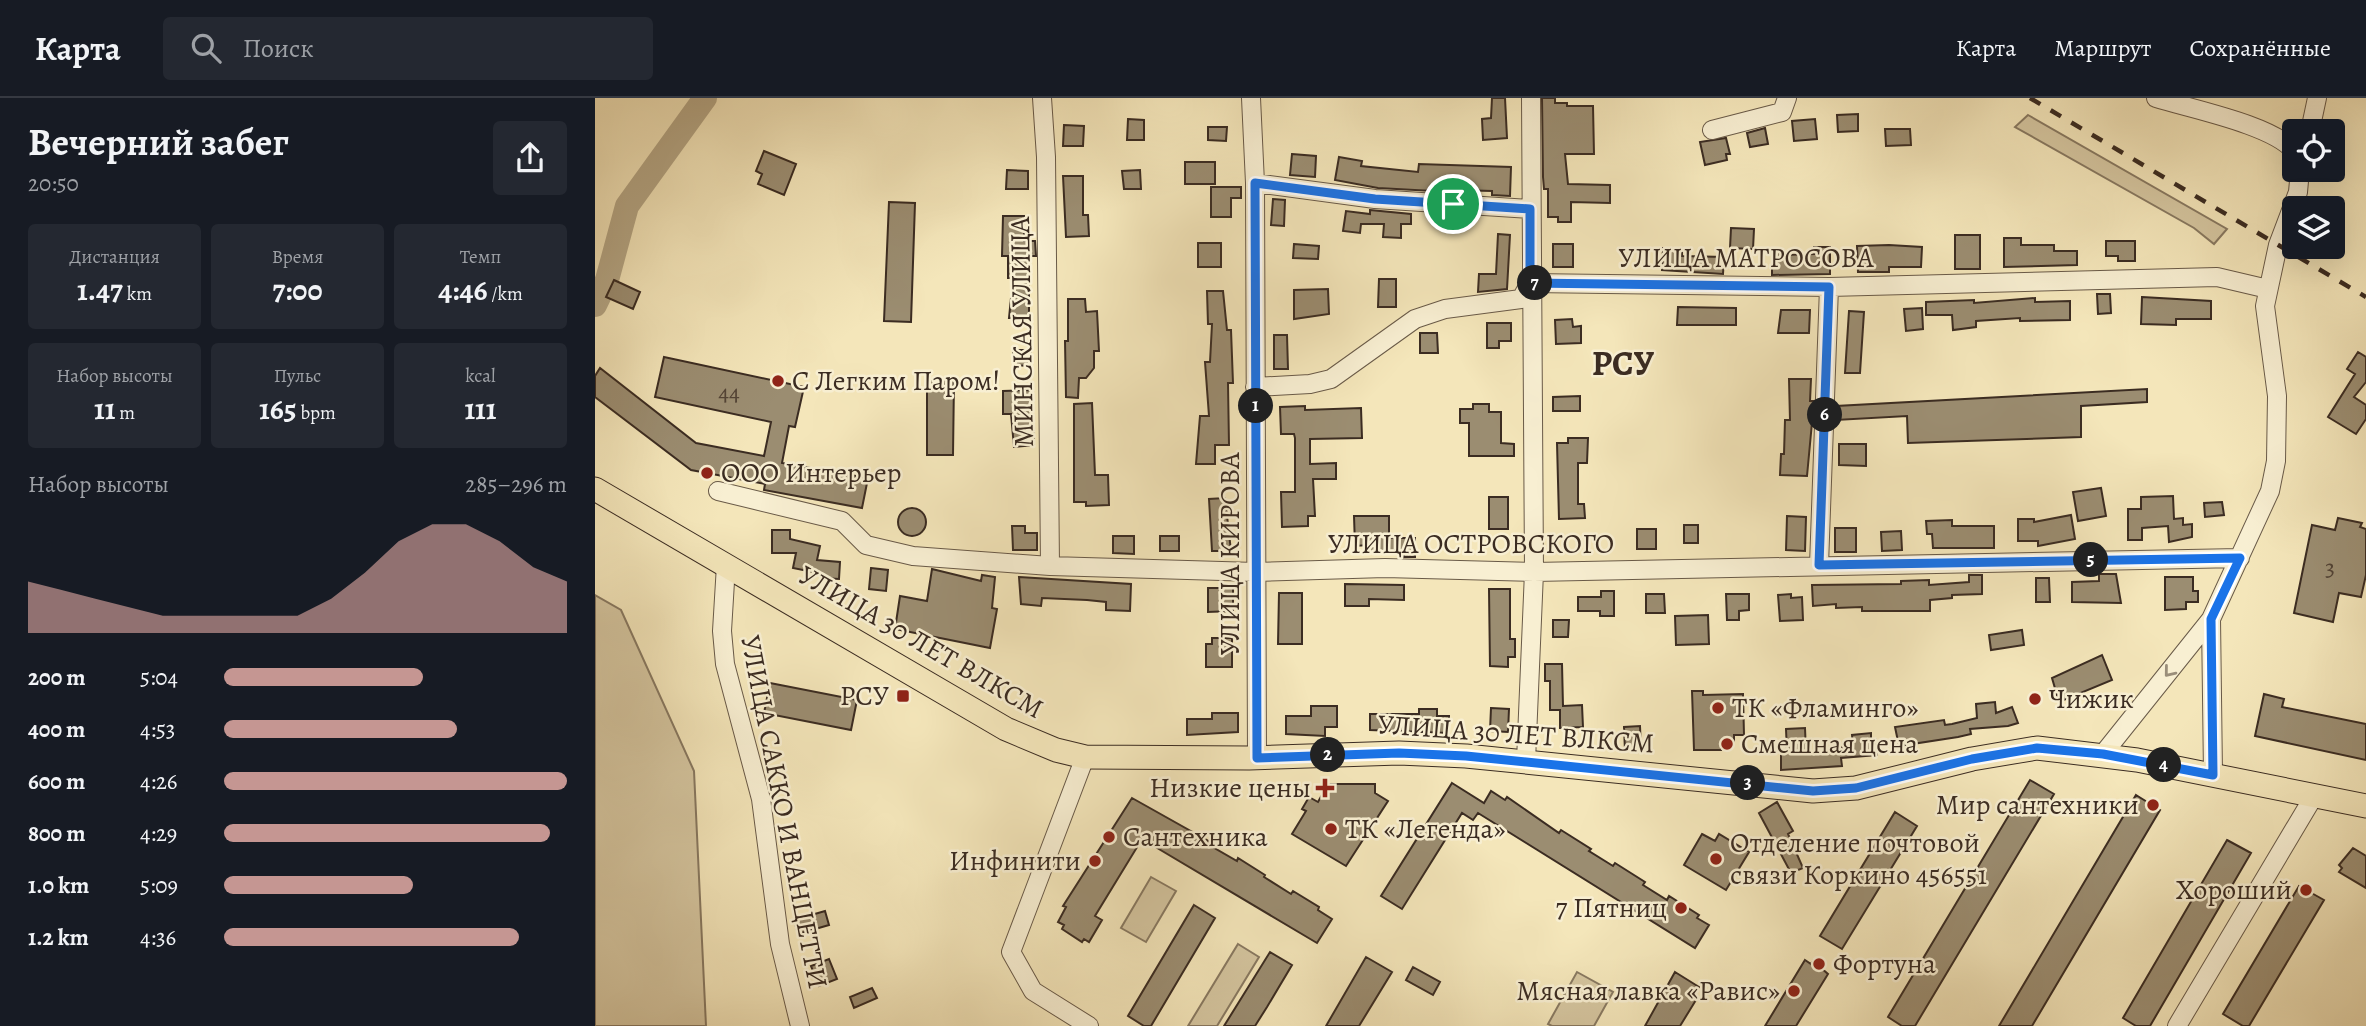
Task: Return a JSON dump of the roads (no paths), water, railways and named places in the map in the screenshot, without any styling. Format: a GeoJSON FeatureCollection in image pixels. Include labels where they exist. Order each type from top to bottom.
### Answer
{"type":"FeatureCollection","features":[{"type":"Feature","properties":{"kind":"main road","name":"УЛИЦА 30 ЛЕТ ВЛКСМ"},"geometry":{"type":"LineString","coordinates":[[595,489],[1006,729],[1056,750],[1085,757],[1257,758],[1399,753],[1526,761],[1813,791],[1856,788],[1972,759],[2037,748],[2103,754],[2366,806]]}},
{"type":"Feature","properties":{"kind":"street","name":"МИНСКАЯ УЛИЦА"},"geometry":{"type":"LineString","coordinates":[[1042,98],[1046,157],[1050,566]]}},
{"type":"Feature","properties":{"kind":"street","name":"УЛИЦА КИРОВА"},"geometry":{"type":"LineString","coordinates":[[1251,98],[1255,183],[1257,758]]}},
{"type":"Feature","properties":{"kind":"street"},"geometry":{"type":"LineString","coordinates":[[1526,761],[1534,572],[1530,283],[1531,98]]}},
{"type":"Feature","properties":{"kind":"street"},"geometry":{"type":"LineString","coordinates":[[1711,130],[1782,112],[1787,98]]}},
{"type":"Feature","properties":{"kind":"street"},"geometry":{"type":"LineString","coordinates":[[2155,98],[2266,132],[2282,140]]}},
{"type":"Feature","properties":{"kind":"street"},"geometry":{"type":"LineString","coordinates":[[2313,119],[2317,98]]}},
{"type":"Feature","properties":{"kind":"street"},"geometry":{"type":"LineString","coordinates":[[2103,754],[2211,619],[2270,491],[2276,461],[2277,396],[2265,306],[2278,245],[2298,182]]}},
{"type":"Feature","properties":{"kind":"street"},"geometry":{"type":"LineString","coordinates":[[1255,183],[1375,199],[1530,209]]}},
{"type":"Feature","properties":{"kind":"street","name":"УЛИЦА МАТРОСОВА"},"geometry":{"type":"LineString","coordinates":[[1530,283],[1829,287],[2217,277],[2268,289]]}},
{"type":"Feature","properties":{"kind":"street"},"geometry":{"type":"LineString","coordinates":[[1255,387],[1331,379],[1415,319],[1445,309],[1521,299],[1530,283]]}},
{"type":"Feature","properties":{"kind":"street"},"geometry":{"type":"LineString","coordinates":[[1819,565],[1829,287]]}},
{"type":"Feature","properties":{"kind":"street","name":"УЛИЦА ОСТРОВСКОГО"},"geometry":{"type":"LineString","coordinates":[[718,491],[842,521],[866,545],[901,554],[1050,566],[1257,572],[1385,568],[1534,572],[2240,558]]}},
{"type":"Feature","properties":{"kind":"street","name":"УЛИЦА САККО И ВАНЦЕТТИ"},"geometry":{"type":"LineString","coordinates":[[726,565],[722,620],[725,664],[761,799],[781,944],[800,1026]]}},
{"type":"Feature","properties":{"kind":"street"},"geometry":{"type":"LineString","coordinates":[[2211,619],[2213,775]]}},
{"type":"Feature","properties":{"kind":"street"},"geometry":{"type":"LineString","coordinates":[[1085,757],[1011,952],[1033,991],[1089,1026]]}},
{"type":"Feature","properties":{"kind":"street"},"geometry":{"type":"LineString","coordinates":[[2178,1026],[2314,796]]}},
{"type":"Feature","properties":{"kind":"waterway"},"geometry":{"type":"LineString","coordinates":[[595,305],[607,280],[627,206],[705,98]]}},
{"type":"Feature","properties":{"kind":"railway"},"geometry":{"type":"LineString","coordinates":[[2030,98],[2366,297]]}},
{"type":"Feature","properties":{"kind":"place","name":"С Легким Паром!"},"geometry":{"type":"Point","coordinates":[778,381]}},
{"type":"Feature","properties":{"kind":"place","name":"ООО Интерьер"},"geometry":{"type":"Point","coordinates":[707,473]}},
{"type":"Feature","properties":{"kind":"place","name":"РСУ"},"geometry":{"type":"Point","coordinates":[903,696]}},
{"type":"Feature","properties":{"kind":"place","name":"Чижик"},"geometry":{"type":"Point","coordinates":[2035,699]}},
{"type":"Feature","properties":{"kind":"place","name":"ТК «Фламинго»"},"geometry":{"type":"Point","coordinates":[1718,708]}},
{"type":"Feature","properties":{"kind":"place","name":"Смешная цена"},"geometry":{"type":"Point","coordinates":[1727,744]}},
{"type":"Feature","properties":{"kind":"place","name":"Низкие цены"},"geometry":{"type":"Point","coordinates":[1325,788]}},
{"type":"Feature","properties":{"kind":"place","name":"Мир сантехники"},"geometry":{"type":"Point","coordinates":[2153,805]}},
{"type":"Feature","properties":{"kind":"place","name":"ТК «Легенда»"},"geometry":{"type":"Point","coordinates":[1331,829]}},
{"type":"Feature","properties":{"kind":"place","name":"Сантехника"},"geometry":{"type":"Point","coordinates":[1109,837]}},
{"type":"Feature","properties":{"kind":"place","name":"Отделение почтовой связи Коркино 456551"},"geometry":{"type":"Point","coordinates":[1716,859]}},
{"type":"Feature","properties":{"kind":"place","name":"Инфинити"},"geometry":{"type":"Point","coordinates":[1095,861]}},
{"type":"Feature","properties":{"kind":"place","name":"Хороший"},"geometry":{"type":"Point","coordinates":[2306,890]}},
{"type":"Feature","properties":{"kind":"place","name":"7 Пятниц"},"geometry":{"type":"Point","coordinates":[1681,908]}},
{"type":"Feature","properties":{"kind":"place","name":"Фортуна"},"geometry":{"type":"Point","coordinates":[1819,964]}},
{"type":"Feature","properties":{"kind":"place","name":"Мясная лавка «Равис»"},"geometry":{"type":"Point","coordinates":[1794,991]}},
{"type":"Feature","properties":{"kind":"district","name":"РСУ"},"geometry":{"type":"Point","coordinates":[1623,363]}}]}
